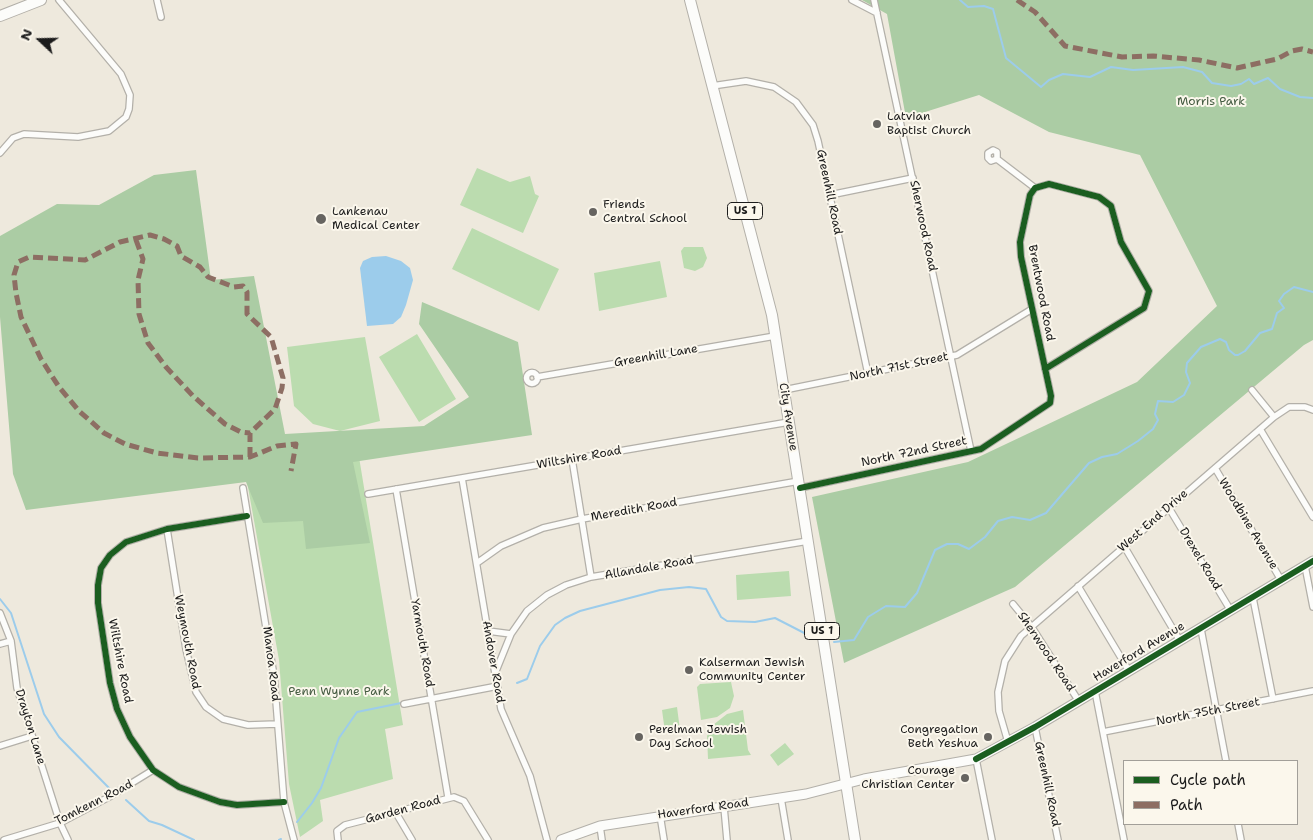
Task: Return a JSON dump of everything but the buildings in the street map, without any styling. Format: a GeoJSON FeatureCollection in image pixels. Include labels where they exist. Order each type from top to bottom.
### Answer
{"type":"FeatureCollection","features":[{"type":"Feature","properties":{"kind":"highway"},"geometry":{"type":"LineString","coordinates":[[0,16],[41,0]]}},
{"type":"Feature","properties":{"kind":"highway","name":"City Avenue"},"geometry":{"type":"LineString","coordinates":[[690,0],[776,336],[856,840]]}},
{"type":"Feature","properties":{"kind":"main road","name":"Haverford Avenue"},"geometry":{"type":"LineString","coordinates":[[846,783],[976,759],[1035,728],[1078,700],[1309,564]]}},
{"type":"Feature","properties":{"kind":"main road","name":"Haverford Road"},"geometry":{"type":"LineString","coordinates":[[561,840],[600,826],[660,815],[782,798],[846,783]]}},
{"type":"Feature","properties":{"kind":"street"},"geometry":{"type":"LineString","coordinates":[[13,11],[28,0]]}},
{"type":"Feature","properties":{"kind":"street"},"geometry":{"type":"LineString","coordinates":[[0,153],[12,138],[24,134],[78,137],[109,131],[126,117],[129,109],[130,95],[121,74],[59,0]]}},
{"type":"Feature","properties":{"kind":"street"},"geometry":{"type":"LineString","coordinates":[[157,0],[161,17]]}},
{"type":"Feature","properties":{"kind":"street"},"geometry":{"type":"LineString","coordinates":[[852,0],[877,13]]}},
{"type":"Feature","properties":{"kind":"street","name":"Sherwood Road"},"geometry":{"type":"LineString","coordinates":[[874,0],[971,451]]}},
{"type":"Feature","properties":{"kind":"street","name":"Greenhill Road"},"geometry":{"type":"LineString","coordinates":[[712,86],[738,81],[756,82],[774,87],[796,102],[813,125],[830,195],[868,374]]}},
{"type":"Feature","properties":{"kind":"street"},"geometry":{"type":"LineString","coordinates":[[998,159],[1035,188],[1048,184],[1105,200],[1111,206],[1121,242],[1147,287],[1148,300],[1144,308],[1045,370]]}},
{"type":"Feature","properties":{"kind":"street"},"geometry":{"type":"LineString","coordinates":[[830,195],[912,178]]}},
{"type":"Feature","properties":{"kind":"street","name":"Brentwood Road"},"geometry":{"type":"LineString","coordinates":[[1035,188],[1030,195],[1020,242],[1051,396],[1050,403]]}},
{"type":"Feature","properties":{"kind":"street","name":"North 71st Street"},"geometry":{"type":"LineString","coordinates":[[784,390],[957,355],[1032,309]]}},
{"type":"Feature","properties":{"kind":"street","name":"Greenhill Lane"},"geometry":{"type":"LineString","coordinates":[[537,377],[776,336]]}},
{"type":"Feature","properties":{"kind":"street"},"geometry":{"type":"LineString","coordinates":[[1252,390],[1274,416],[1289,407],[1305,407],[1313,410]]}},
{"type":"Feature","properties":{"kind":"street","name":"North 72nd Street"},"geometry":{"type":"LineString","coordinates":[[799,485],[981,449],[1050,403]]}},
{"type":"Feature","properties":{"kind":"street","name":"West End Drive"},"geometry":{"type":"LineString","coordinates":[[1031,626],[1274,416]]}},
{"type":"Feature","properties":{"kind":"street","name":"Wiltshire Road"},"geometry":{"type":"LineString","coordinates":[[368,494],[789,422]]}},
{"type":"Feature","properties":{"kind":"street"},"geometry":{"type":"LineString","coordinates":[[1260,429],[1313,517]]}},
{"type":"Feature","properties":{"kind":"street"},"geometry":{"type":"LineString","coordinates":[[572,459],[591,578]]}},
{"type":"Feature","properties":{"kind":"street","name":"Woodbine Avenue"},"geometry":{"type":"LineString","coordinates":[[1215,468],[1281,580]]}},
{"type":"Feature","properties":{"kind":"street","name":"Andover Road"},"geometry":{"type":"LineString","coordinates":[[462,478],[501,709],[530,776],[547,840]]}},
{"type":"Feature","properties":{"kind":"street","name":"Meredith Road"},"geometry":{"type":"LineString","coordinates":[[478,564],[501,546],[524,535],[582,519],[799,485]]}},
{"type":"Feature","properties":{"kind":"street","name":"Manoa Road"},"geometry":{"type":"LineString","coordinates":[[243,488],[274,676],[284,802],[294,840]]}},
{"type":"Feature","properties":{"kind":"street","name":"Yarmouth Road"},"geometry":{"type":"LineString","coordinates":[[396,489],[448,797]]}},
{"type":"Feature","properties":{"kind":"street","name":"Drexel Road"},"geometry":{"type":"LineString","coordinates":[[1169,508],[1231,611]]}},
{"type":"Feature","properties":{"kind":"street","name":"Wiltshire Road"},"geometry":{"type":"LineString","coordinates":[[247,516],[167,529],[144,535],[118,548],[102,568],[98,585],[98,603],[109,674],[117,709],[130,737],[153,770],[179,787],[220,802],[237,805],[284,802]]}},
{"type":"Feature","properties":{"kind":"street","name":"Weymouth Road"},"geometry":{"type":"LineString","coordinates":[[167,529],[192,681],[200,699],[213,714],[234,722],[248,725],[277,724]]}},
{"type":"Feature","properties":{"kind":"street","name":"Allandale Road"},"geometry":{"type":"LineString","coordinates":[[495,672],[511,634],[527,610],[547,594],[566,585],[591,578],[808,541]]}},
{"type":"Feature","properties":{"kind":"street"},"geometry":{"type":"LineString","coordinates":[[1124,546],[1180,641]]}},
{"type":"Feature","properties":{"kind":"street"},"geometry":{"type":"LineString","coordinates":[[1309,564],[1313,607]]}},
{"type":"Feature","properties":{"kind":"street"},"geometry":{"type":"LineString","coordinates":[[1078,586],[1129,671]]}},
{"type":"Feature","properties":{"kind":"street"},"geometry":{"type":"LineString","coordinates":[[1252,598],[1273,699]]}},
{"type":"Feature","properties":{"kind":"street","name":"Sherwood Road"},"geometry":{"type":"LineString","coordinates":[[1013,604],[1031,626],[1078,700]]}},
{"type":"Feature","properties":{"kind":"street","name":"Drayton Lane"},"geometry":{"type":"LineString","coordinates":[[0,613],[11,641],[17,688],[60,823],[68,840]]}},
{"type":"Feature","properties":{"kind":"street"},"geometry":{"type":"LineString","coordinates":[[1008,742],[999,711],[998,692],[1001,675],[1012,648],[1031,626]]}},
{"type":"Feature","properties":{"kind":"street"},"geometry":{"type":"LineString","coordinates":[[1201,629],[1226,760]]}},
{"type":"Feature","properties":{"kind":"street"},"geometry":{"type":"LineString","coordinates":[[488,631],[511,634]]}},
{"type":"Feature","properties":{"kind":"street"},"geometry":{"type":"LineString","coordinates":[[0,644],[11,641]]}},
{"type":"Feature","properties":{"kind":"street"},"geometry":{"type":"LineString","coordinates":[[404,704],[498,686]]}},
{"type":"Feature","properties":{"kind":"street","name":"Sherwood Road"},"geometry":{"type":"LineString","coordinates":[[1095,691],[1124,840]]}},
{"type":"Feature","properties":{"kind":"street","name":"North 75th Street"},"geometry":{"type":"LineString","coordinates":[[1103,732],[1313,692]]}},
{"type":"Feature","properties":{"kind":"street","name":"Greenhill Road"},"geometry":{"type":"LineString","coordinates":[[1035,728],[1058,840]]}},
{"type":"Feature","properties":{"kind":"street"},"geometry":{"type":"LineString","coordinates":[[0,746],[32,736]]}},
{"type":"Feature","properties":{"kind":"street"},"geometry":{"type":"LineString","coordinates":[[976,759],[992,840]]}},
{"type":"Feature","properties":{"kind":"street","name":"Tomkenn Road"},"geometry":{"type":"LineString","coordinates":[[4,840],[60,823],[109,797],[153,770]]}},
{"type":"Feature","properties":{"kind":"street","name":"Garden Road"},"geometry":{"type":"LineString","coordinates":[[338,840],[336,833],[341,827],[448,797],[457,797],[464,801],[488,840]]}},
{"type":"Feature","properties":{"kind":"street"},"geometry":{"type":"LineString","coordinates":[[782,798],[788,840]]}},
{"type":"Feature","properties":{"kind":"street"},"geometry":{"type":"LineString","coordinates":[[724,807],[727,840]]}},
{"type":"Feature","properties":{"kind":"street"},"geometry":{"type":"LineString","coordinates":[[396,813],[412,840]]}},
{"type":"Feature","properties":{"kind":"street"},"geometry":{"type":"LineString","coordinates":[[660,815],[664,840]]}},
{"type":"Feature","properties":{"kind":"street"},"geometry":{"type":"LineString","coordinates":[[1238,825],[1241,840]]}},
{"type":"Feature","properties":{"kind":"street"},"geometry":{"type":"LineString","coordinates":[[600,826],[602,840]]}},
{"type":"Feature","properties":{"kind":"green space","name":"Morris Park"},"geometry":{"type":"Polygon","coordinates":[[[862,0],[1313,0],[1313,340],[1304,345],[1015,587],[844,663],[812,497],[968,462],[1137,382],[1217,306],[1140,155],[1049,132],[979,95],[906,118],[887,14],[862,0]]]}},
{"type":"Feature","properties":{"kind":"green space"},"geometry":{"type":"Polygon","coordinates":[[[477,168],[510,182],[530,176],[535,194],[539,196],[523,233],[460,205],[477,168]]]}},
{"type":"Feature","properties":{"kind":"green space"},"geometry":{"type":"Polygon","coordinates":[[[196,170],[211,280],[254,276],[285,434],[424,426],[469,397],[419,324],[422,302],[518,342],[532,435],[353,462],[370,543],[306,549],[303,521],[263,523],[246,482],[26,510],[13,474],[0,317],[0,236],[57,204],[99,205],[154,175],[196,170]]]}},
{"type":"Feature","properties":{"kind":"green space"},"geometry":{"type":"Polygon","coordinates":[[[472,228],[559,269],[539,311],[452,269],[472,228]]]}},
{"type":"Feature","properties":{"kind":"green space"},"geometry":{"type":"Polygon","coordinates":[[[684,247],[703,247],[707,258],[703,267],[695,271],[684,268],[681,251],[684,247]]]}},
{"type":"Feature","properties":{"kind":"green space"},"geometry":{"type":"Polygon","coordinates":[[[660,261],[667,297],[599,311],[594,273],[660,261]]]}},
{"type":"Feature","properties":{"kind":"green space"},"geometry":{"type":"Polygon","coordinates":[[[417,334],[456,399],[419,422],[379,357],[417,334]]]}},
{"type":"Feature","properties":{"kind":"green space"},"geometry":{"type":"Polygon","coordinates":[[[365,337],[380,421],[340,431],[313,424],[294,406],[287,347],[365,337]]]}},
{"type":"Feature","properties":{"kind":"green space","name":"Penn Wynne Park"},"geometry":{"type":"Polygon","coordinates":[[[359,457],[403,725],[385,729],[393,779],[320,800],[323,821],[300,837],[289,784],[279,660],[246,476],[359,457]]]}},
{"type":"Feature","properties":{"kind":"green space"},"geometry":{"type":"Polygon","coordinates":[[[789,571],[791,596],[737,600],[736,575],[789,571]]]}},
{"type":"Feature","properties":{"kind":"green space"},"geometry":{"type":"Polygon","coordinates":[[[731,682],[734,696],[730,708],[717,717],[701,720],[697,687],[700,684],[731,682]]]}},
{"type":"Feature","properties":{"kind":"green space"},"geometry":{"type":"Polygon","coordinates":[[[677,707],[680,730],[665,732],[662,710],[677,707]]]}},
{"type":"Feature","properties":{"kind":"green space"},"geometry":{"type":"Polygon","coordinates":[[[743,710],[748,750],[751,755],[708,759],[707,736],[713,725],[727,714],[743,710]]]}},
{"type":"Feature","properties":{"kind":"green space"},"geometry":{"type":"Polygon","coordinates":[[[785,743],[794,754],[778,766],[770,755],[785,743]]]}},
{"type":"Feature","properties":{"kind":"water"},"geometry":{"type":"Polygon","coordinates":[[[386,256],[401,261],[410,268],[413,280],[401,317],[393,324],[367,326],[360,268],[363,261],[372,257],[386,256]]]}},
{"type":"Feature","properties":{"kind":"waterway"},"geometry":{"type":"LineString","coordinates":[[960,0],[968,7],[984,6],[993,9],[1006,58],[1041,87],[1049,80],[1063,74],[1090,77],[1111,67],[1133,70],[1183,67],[1202,72],[1212,83],[1231,86],[1241,84],[1249,79],[1254,84],[1268,78],[1280,89],[1300,97],[1313,98]]}},
{"type":"Feature","properties":{"kind":"waterway"},"geometry":{"type":"LineString","coordinates":[[834,642],[854,640],[868,617],[886,606],[905,607],[917,593],[935,550],[947,544],[958,544],[969,549],[985,537],[998,521],[1012,517],[1030,520],[1046,513],[1089,463],[1102,457],[1117,454],[1153,429],[1158,420],[1155,414],[1158,401],[1173,402],[1184,395],[1190,383],[1186,372],[1187,363],[1201,347],[1220,339],[1226,342],[1229,350],[1238,355],[1245,351],[1260,333],[1272,329],[1277,313],[1284,308],[1279,301],[1284,294],[1294,287],[1313,292]]}},
{"type":"Feature","properties":{"kind":"waterway"},"geometry":{"type":"LineString","coordinates":[[517,683],[527,679],[540,646],[555,625],[565,618],[580,611],[660,590],[689,587],[706,589],[721,617],[727,621],[755,622],[775,618],[814,638]]}},
{"type":"Feature","properties":{"kind":"waterway"},"geometry":{"type":"LineString","coordinates":[[0,599],[11,613],[44,714],[59,737],[110,789]]}},
{"type":"Feature","properties":{"kind":"waterway"},"geometry":{"type":"LineString","coordinates":[[297,822],[321,788],[339,738],[357,712],[401,703]]}},
{"type":"Feature","properties":{"kind":"waterway"},"geometry":{"type":"LineString","coordinates":[[126,800],[149,821],[194,840]]}},
{"type":"Feature","properties":{"kind":"marked path"},"geometry":{"type":"LineString","coordinates":[[1017,0],[1035,12],[1065,46],[1122,57],[1153,56],[1199,60],[1237,68],[1277,59],[1292,51],[1302,49],[1313,52]]}},
{"type":"Feature","properties":{"kind":"marked path"},"geometry":{"type":"LineString","coordinates":[[250,457],[250,433],[275,409],[282,388],[283,378],[271,337],[247,314],[247,292],[243,286],[234,287],[208,277],[200,267],[181,256],[177,246],[164,239],[150,235],[120,242],[85,260],[29,257],[18,262],[14,275],[21,317],[41,359],[59,387],[79,411],[104,433],[125,444],[157,453],[198,458],[250,457],[277,446],[296,444],[291,471]]}},
{"type":"Feature","properties":{"kind":"marked path"},"geometry":{"type":"LineString","coordinates":[[136,240],[143,259],[138,280],[139,314],[148,343],[166,367],[193,396],[225,424],[241,432],[250,433]]}},
{"type":"Feature","properties":{"kind":"cycle path"},"geometry":{"type":"LineString","coordinates":[[800,488],[981,449],[1050,403],[1051,396],[1021,257],[1020,242],[1030,195],[1035,188],[1049,184],[1099,197],[1111,206],[1121,242],[1149,291],[1144,308],[1045,369]]}},
{"type":"Feature","properties":{"kind":"cycle path"},"geometry":{"type":"LineString","coordinates":[[247,516],[167,529],[126,542],[110,555],[101,568],[98,585],[98,603],[110,683],[117,709],[130,737],[153,770],[179,787],[220,802],[237,805],[284,802]]}},
{"type":"Feature","properties":{"kind":"cycle path"},"geometry":{"type":"LineString","coordinates":[[976,759],[1035,727],[1313,561]]}},
{"type":"Feature","properties":{"kind":"place","name":"Latvian Baptist Church"},"geometry":{"type":"Point","coordinates":[877,124]}},
{"type":"Feature","properties":{"kind":"place","name":"Friends Central School"},"geometry":{"type":"Point","coordinates":[593,212]}},
{"type":"Feature","properties":{"kind":"place","name":"Lankenau Medical Center"},"geometry":{"type":"Point","coordinates":[321,219]}},
{"type":"Feature","properties":{"kind":"place","name":"Kalserman Jewish Community Center"},"geometry":{"type":"Point","coordinates":[689,670]}},
{"type":"Feature","properties":{"kind":"place","name":"Perelman Jewish Day School"},"geometry":{"type":"Point","coordinates":[639,737]}},
{"type":"Feature","properties":{"kind":"place","name":"Congregation Beth Yeshua"},"geometry":{"type":"Point","coordinates":[988,737]}},
{"type":"Feature","properties":{"kind":"place","name":"Courage Christian Center"},"geometry":{"type":"Point","coordinates":[965,778]}}]}
